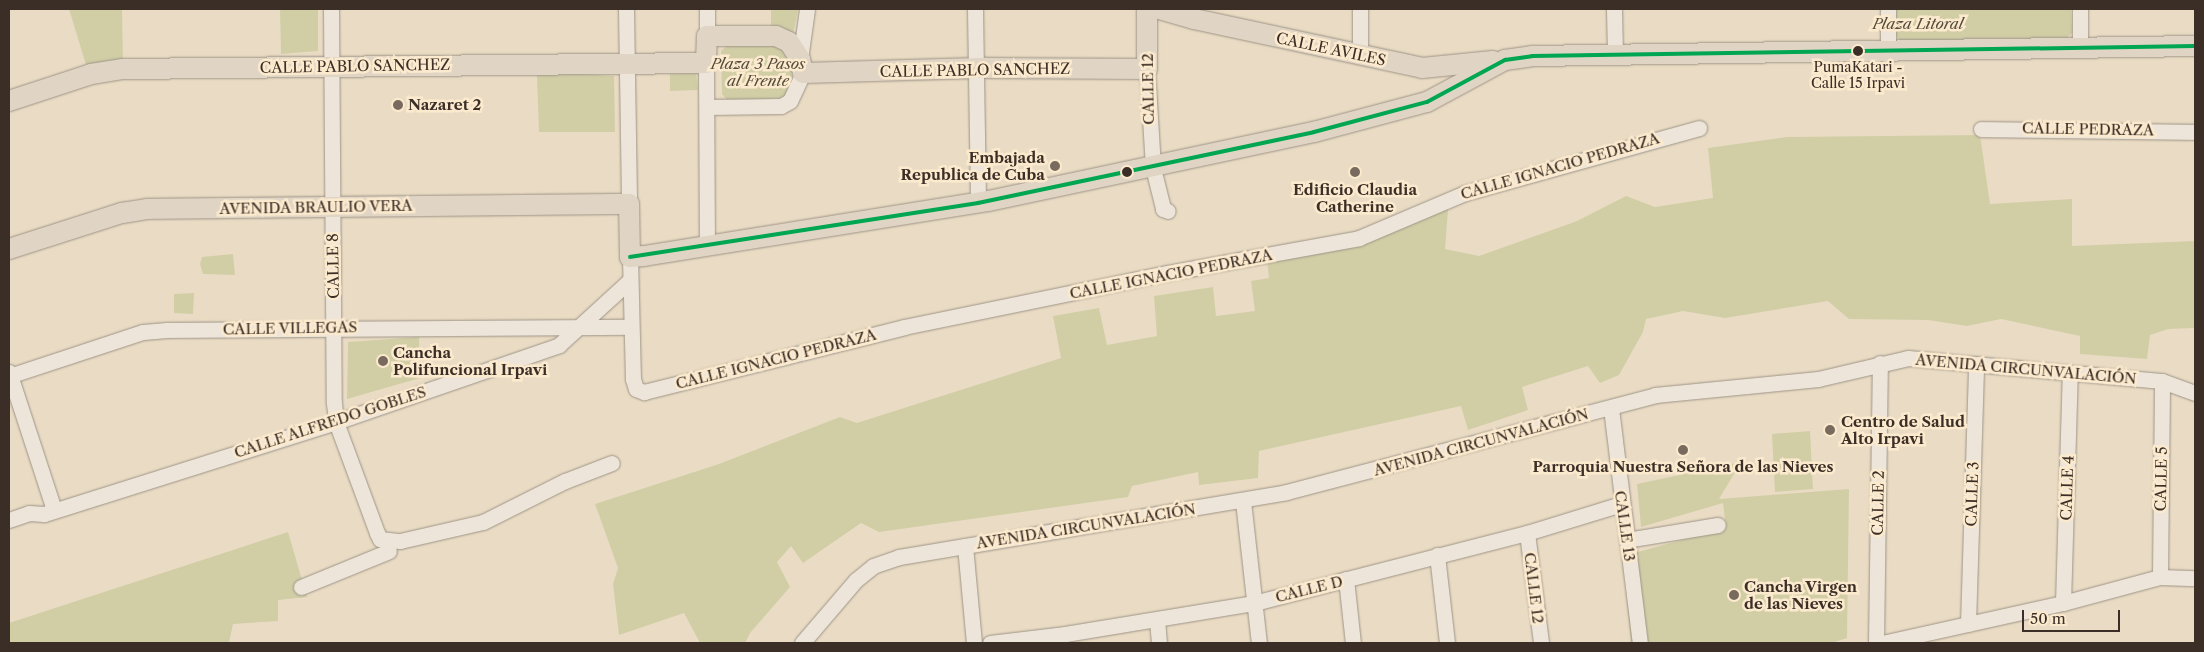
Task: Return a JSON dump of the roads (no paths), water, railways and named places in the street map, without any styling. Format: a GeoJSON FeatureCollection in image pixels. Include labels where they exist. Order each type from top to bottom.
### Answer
{"type":"FeatureCollection","features":[{"type":"Feature","properties":{"kind":"main road","name":"CALLE 12"},"geometry":{"type":"LineString","coordinates":[[1147,9],[1148,69]]}},
{"type":"Feature","properties":{"kind":"main road","name":"CALLE AVILES"},"geometry":{"type":"LineString","coordinates":[[1159,9],[1360,56],[1422,68],[1505,60],[1615,53],[2195,46]]}},
{"type":"Feature","properties":{"kind":"main road"},"geometry":{"type":"LineString","coordinates":[[706,63],[707,36],[776,36],[789,42],[802,66]]}},
{"type":"Feature","properties":{"kind":"main road"},"geometry":{"type":"LineString","coordinates":[[629,204],[630,257],[978,203],[1154,172],[1427,102],[1505,60]]}},
{"type":"Feature","properties":{"kind":"main road","name":"CALLE PABLO SANCHEZ"},"geometry":{"type":"LineString","coordinates":[[9,102],[107,70],[706,63]]}},
{"type":"Feature","properties":{"kind":"main road","name":"CALLE PABLO SANCHEZ"},"geometry":{"type":"LineString","coordinates":[[802,66],[1148,69]]}},
{"type":"Feature","properties":{"kind":"main road"},"geometry":{"type":"LineString","coordinates":[[1422,68],[1434,83],[1433,94],[1427,102]]}},
{"type":"Feature","properties":{"kind":"main road","name":"AVENIDA BRAULIO VERA"},"geometry":{"type":"LineString","coordinates":[[9,249],[134,210],[332,206],[629,204]]}},
{"type":"Feature","properties":{"kind":"street","name":"CALLE 8"},"geometry":{"type":"LineString","coordinates":[[331,9],[333,327],[336,422],[377,533],[388,546]]}},
{"type":"Feature","properties":{"kind":"street"},"geometry":{"type":"LineString","coordinates":[[626,9],[629,204]]}},
{"type":"Feature","properties":{"kind":"street"},"geometry":{"type":"LineString","coordinates":[[707,9],[707,36]]}},
{"type":"Feature","properties":{"kind":"street"},"geometry":{"type":"LineString","coordinates":[[706,107],[781,106],[790,101],[802,66],[807,9]]}},
{"type":"Feature","properties":{"kind":"street"},"geometry":{"type":"LineString","coordinates":[[975,9],[978,203]]}},
{"type":"Feature","properties":{"kind":"street"},"geometry":{"type":"LineString","coordinates":[[1360,9],[1360,56]]}},
{"type":"Feature","properties":{"kind":"street"},"geometry":{"type":"LineString","coordinates":[[1614,9],[1615,53]]}},
{"type":"Feature","properties":{"kind":"street"},"geometry":{"type":"LineString","coordinates":[[1888,9],[1888,49]]}},
{"type":"Feature","properties":{"kind":"street"},"geometry":{"type":"LineString","coordinates":[[2080,9],[2080,47]]}},
{"type":"Feature","properties":{"kind":"street"},"geometry":{"type":"LineString","coordinates":[[706,63],[707,246]]}},
{"type":"Feature","properties":{"kind":"street","name":"CALLE 12"},"geometry":{"type":"LineString","coordinates":[[1148,69],[1154,172],[1163,209],[1168,211]]}},
{"type":"Feature","properties":{"kind":"street","name":"CALLE IGNACIO PEDRAZA"},"geometry":{"type":"LineString","coordinates":[[629,327],[633,379],[636,389],[644,392],[904,328],[1167,273],[1359,238],[1465,192],[1699,128]]}},
{"type":"Feature","properties":{"kind":"street","name":"CALLE PEDRAZA"},"geometry":{"type":"LineString","coordinates":[[1981,129],[2195,132]]}},
{"type":"Feature","properties":{"kind":"street"},"geometry":{"type":"LineString","coordinates":[[629,327],[630,257]]}},
{"type":"Feature","properties":{"kind":"street","name":"CALLE ALFREDO GOBLES"},"geometry":{"type":"LineString","coordinates":[[9,520],[54,510],[336,422],[559,345],[629,281]]}},
{"type":"Feature","properties":{"kind":"street","name":"CALLE VILLEGAS"},"geometry":{"type":"LineString","coordinates":[[9,374],[143,332],[333,327],[629,327]]}},
{"type":"Feature","properties":{"kind":"street","name":"AVENIDA CIRCUNVALACIÓN"},"geometry":{"type":"LineString","coordinates":[[802,643],[856,580],[873,566],[899,557],[1243,501],[1655,395],[1694,389],[1818,379],[1908,358],[2162,381],[2195,393]]}},
{"type":"Feature","properties":{"kind":"street","name":"CALLE 2"},"geometry":{"type":"LineString","coordinates":[[1876,643],[1880,363]]}},
{"type":"Feature","properties":{"kind":"street","name":"CALLE 3"},"geometry":{"type":"LineString","coordinates":[[1968,624],[1976,364]]}},
{"type":"Feature","properties":{"kind":"street","name":"CALLE 4"},"geometry":{"type":"LineString","coordinates":[[2063,603],[2070,373]]}},
{"type":"Feature","properties":{"kind":"street"},"geometry":{"type":"LineString","coordinates":[[9,374],[54,510]]}},
{"type":"Feature","properties":{"kind":"street","name":"CALLE 5"},"geometry":{"type":"LineString","coordinates":[[2160,577],[2162,381]]}},
{"type":"Feature","properties":{"kind":"street","name":"CALLE 13"},"geometry":{"type":"LineString","coordinates":[[1610,408],[1640,643]]}},
{"type":"Feature","properties":{"kind":"street"},"geometry":{"type":"LineString","coordinates":[[301,587],[388,546],[483,522],[566,481],[612,463]]}},
{"type":"Feature","properties":{"kind":"street"},"geometry":{"type":"LineString","coordinates":[[1243,501],[1259,643]]}},
{"type":"Feature","properties":{"kind":"street","name":"CALLE D"},"geometry":{"type":"LineString","coordinates":[[990,643],[1066,639],[1157,620],[1254,603],[1527,533],[1621,504]]}},
{"type":"Feature","properties":{"kind":"street"},"geometry":{"type":"LineString","coordinates":[[1627,540],[1718,525]]}},
{"type":"Feature","properties":{"kind":"street","name":"CALLE 12"},"geometry":{"type":"LineString","coordinates":[[1527,533],[1541,643]]}},
{"type":"Feature","properties":{"kind":"street"},"geometry":{"type":"LineString","coordinates":[[964,546],[974,643]]}},
{"type":"Feature","properties":{"kind":"street"},"geometry":{"type":"LineString","coordinates":[[1437,555],[1448,643]]}},
{"type":"Feature","properties":{"kind":"street"},"geometry":{"type":"LineString","coordinates":[[1882,643],[2063,603],[2160,577],[2195,578]]}},
{"type":"Feature","properties":{"kind":"street"},"geometry":{"type":"LineString","coordinates":[[1346,579],[1353,643]]}},
{"type":"Feature","properties":{"kind":"street"},"geometry":{"type":"LineString","coordinates":[[1157,620],[1159,643]]}},
{"type":"Feature","properties":{"kind":"place","name":"PumaKatari - Calle 15 Irpavi"},"geometry":{"type":"Point","coordinates":[1858,51]}},
{"type":"Feature","properties":{"kind":"place","name":"Nazaret 2"},"geometry":{"type":"Point","coordinates":[398,105]}},
{"type":"Feature","properties":{"kind":"place","name":"Embajada Republica de Cuba"},"geometry":{"type":"Point","coordinates":[1055,166]}},
{"type":"Feature","properties":{"kind":"place","name":"Edificio Claudia Catherine"},"geometry":{"type":"Point","coordinates":[1355,172]}},
{"type":"Feature","properties":{"kind":"place","name":"Cancha Polifuncional Irpavi"},"geometry":{"type":"Point","coordinates":[383,361]}},
{"type":"Feature","properties":{"kind":"place","name":"Centro de Salud Alto Irpavi"},"geometry":{"type":"Point","coordinates":[1830,430]}},
{"type":"Feature","properties":{"kind":"place","name":"Parroquia Nuestra Señora de las Nieves"},"geometry":{"type":"Point","coordinates":[1683,450]}},
{"type":"Feature","properties":{"kind":"place","name":"Cancha Virgen de las Nieves"},"geometry":{"type":"Point","coordinates":[1734,595]}},
{"type":"Feature","properties":{"kind":"park label","name":"Plaza Litoral"},"geometry":{"type":"Point","coordinates":[1918,24]}},
{"type":"Feature","properties":{"kind":"park label","name":"Plaza 3 Pasos al Frente"},"geometry":{"type":"Point","coordinates":[758,72]}}]}
